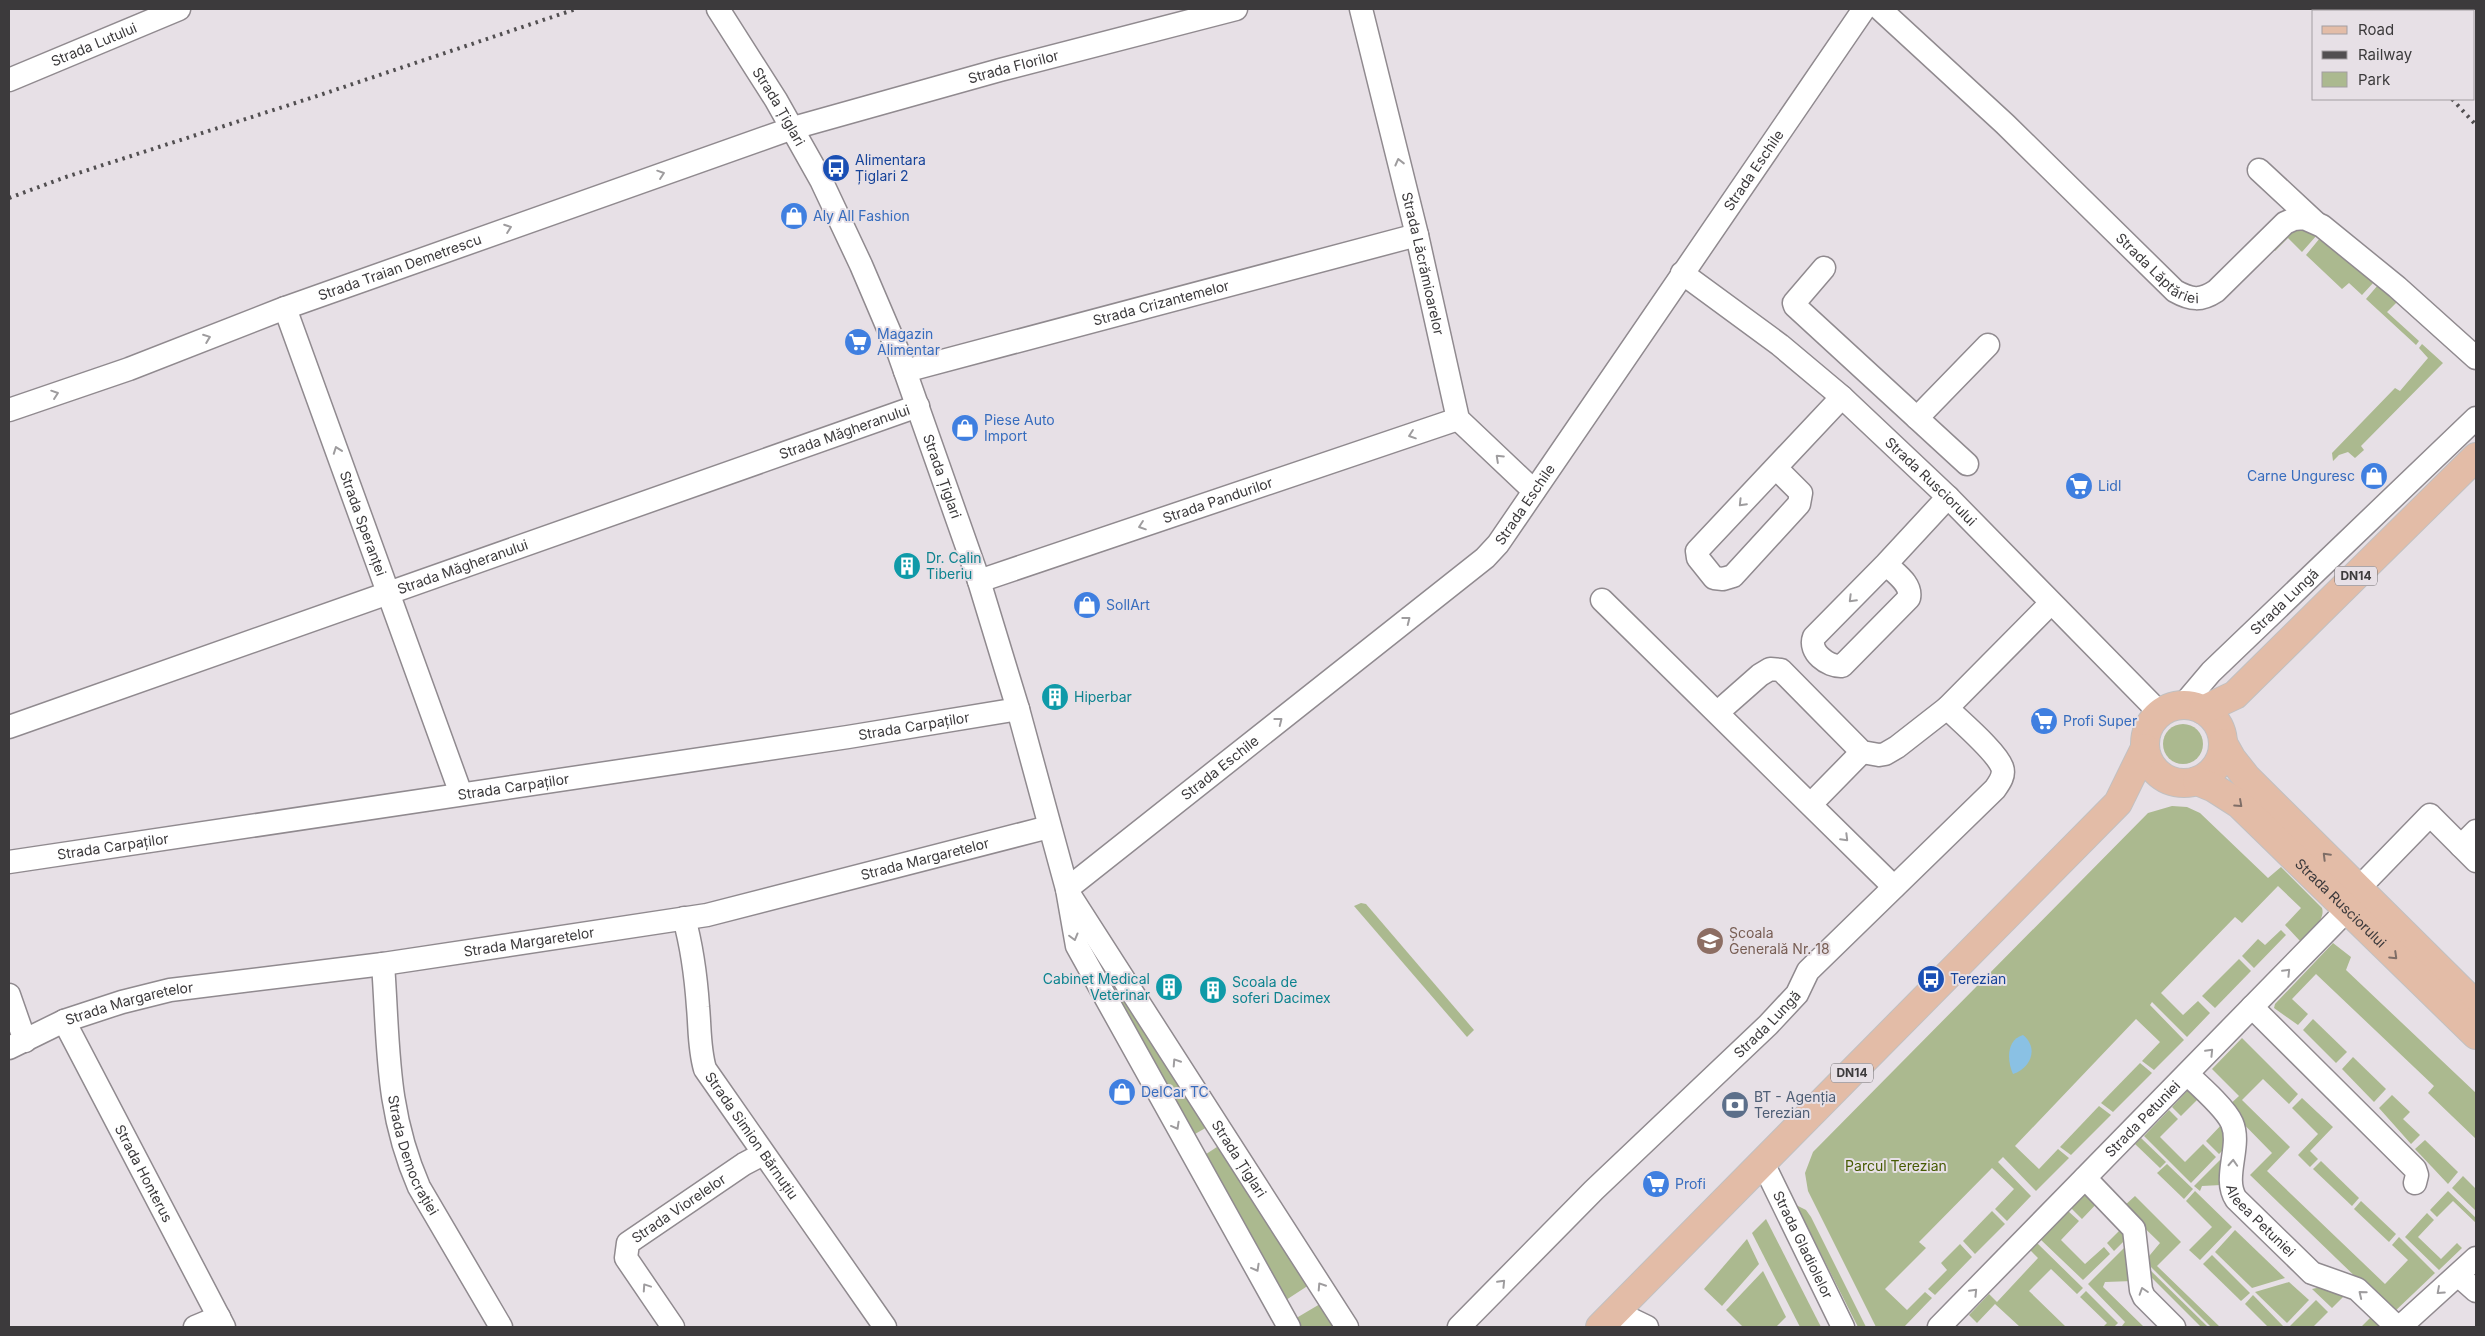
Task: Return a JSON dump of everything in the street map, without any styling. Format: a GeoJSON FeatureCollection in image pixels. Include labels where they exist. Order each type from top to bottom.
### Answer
{"type":"FeatureCollection","features":[{"type":"Feature","properties":{"kind":"main road","name":"DN14"},"geometry":{"type":"LineString","coordinates":[[1608,1320],[2118,803],[2145,748],[2148,729],[2182,709],[2235,694],[2476,457]]}},
{"type":"Feature","properties":{"kind":"main road"},"geometry":{"type":"LineString","coordinates":[[2222,738],[2235,694]]}},
{"type":"Feature","properties":{"kind":"main road"},"geometry":{"type":"LineString","coordinates":[[2182,709],[2214,720],[2222,738]]}},
{"type":"Feature","properties":{"kind":"main road","name":"DN14"},"geometry":{"type":"LineString","coordinates":[[2118,803],[2152,786],[2207,776],[2216,767],[2221,756],[2222,738]]}},
{"type":"Feature","properties":{"kind":"main road","name":"Strada Rusciorului"},"geometry":{"type":"LineString","coordinates":[[2222,738],[2232,759],[2247,778],[2352,900],[2476,1035]]}},
{"type":"Feature","properties":{"kind":"main road"},"geometry":{"type":"LineString","coordinates":[[2145,748],[2148,760],[2154,770],[2164,777],[2186,781]]}},
{"type":"Feature","properties":{"kind":"main road","name":"Strada Rusciorului"},"geometry":{"type":"LineString","coordinates":[[2186,781],[2222,792],[2239,804],[2476,1005]]}},
{"type":"Feature","properties":{"kind":"street","name":"Strada Lutului"},"geometry":{"type":"LineString","coordinates":[[9,80],[179,9]]}},
{"type":"Feature","properties":{"kind":"street","name":"Strada Țiglari"},"geometry":{"type":"LineString","coordinates":[[718,9],[793,128],[840,220],[905,371],[979,581],[1018,709],[1066,889],[1077,946],[1084,962],[1289,1327]]}},
{"type":"Feature","properties":{"kind":"street","name":"Strada Florilor"},"geometry":{"type":"LineString","coordinates":[[793,128],[1000,70],[1236,9]]}},
{"type":"Feature","properties":{"kind":"street","name":"Strada Lăcrămioarelor"},"geometry":{"type":"LineString","coordinates":[[1361,9],[1417,236],[1458,419]]}},
{"type":"Feature","properties":{"kind":"street","name":"Strada Eschile"},"geometry":{"type":"LineString","coordinates":[[1066,889],[1485,558],[1498,544],[1864,9]]}},
{"type":"Feature","properties":{"kind":"street","name":"Strada Lăptăriei"},"geometry":{"type":"LineString","coordinates":[[1880,9],[2006,124],[2176,291],[2184,296],[2201,299],[2216,291],[2285,223],[2294,219],[2304,218],[2315,222]]}},
{"type":"Feature","properties":{"kind":"street","name":"Strada Traian Demetrescu"},"geometry":{"type":"LineString","coordinates":[[9,410],[129,368],[285,308],[793,128]]}},
{"type":"Feature","properties":{"kind":"street"},"geometry":{"type":"LineString","coordinates":[[2259,170],[2315,222],[2397,287],[2476,358]]}},
{"type":"Feature","properties":{"kind":"street","name":"Strada Crizantemelor"},"geometry":{"type":"LineString","coordinates":[[905,371],[1417,236]]}},
{"type":"Feature","properties":{"kind":"street"},"geometry":{"type":"LineString","coordinates":[[1824,268],[1794,303],[1795,306],[1967,464]]}},
{"type":"Feature","properties":{"kind":"street","name":"Strada Rusciorului"},"geometry":{"type":"LineString","coordinates":[[1682,273],[1780,345],[1842,397],[1948,498],[2051,603],[2182,709]]}},
{"type":"Feature","properties":{"kind":"street","name":"Strada Speranței"},"geometry":{"type":"LineString","coordinates":[[285,308],[461,794]]}},
{"type":"Feature","properties":{"kind":"street"},"geometry":{"type":"LineString","coordinates":[[1917,418],[1988,345]]}},
{"type":"Feature","properties":{"kind":"street"},"geometry":{"type":"LineString","coordinates":[[1868,422],[1892,394]]}},
{"type":"Feature","properties":{"kind":"street"},"geometry":{"type":"LineString","coordinates":[[1776,468],[1801,493],[1799,504],[1733,576],[1723,579],[1714,578],[1698,558],[1697,551],[1842,397]]}},
{"type":"Feature","properties":{"kind":"street","name":"Strada Măgheranului"},"geometry":{"type":"LineString","coordinates":[[9,727],[918,406]]}},
{"type":"Feature","properties":{"kind":"street","name":"Strada Lungă"},"geometry":{"type":"LineString","coordinates":[[2182,709],[2211,672],[2476,418]]}},
{"type":"Feature","properties":{"kind":"street"},"geometry":{"type":"LineString","coordinates":[[1458,419],[1534,491]]}},
{"type":"Feature","properties":{"kind":"street","name":"Strada Pandurilor"},"geometry":{"type":"LineString","coordinates":[[979,581],[1458,419]]}},
{"type":"Feature","properties":{"kind":"street"},"geometry":{"type":"LineString","coordinates":[[1886,564],[1907,584],[1910,591],[1909,598],[1842,666],[1830,664],[1813,649],[1814,636],[1948,498]]}},
{"type":"Feature","properties":{"kind":"street"},"geometry":{"type":"LineString","coordinates":[[1602,600],[1894,887]]}},
{"type":"Feature","properties":{"kind":"street"},"geometry":{"type":"LineString","coordinates":[[1718,712],[1760,675],[1770,669],[1781,670],[1862,752],[1884,754],[1897,747],[1947,708],[2051,603]]}},
{"type":"Feature","properties":{"kind":"street","name":"Strada Lungă"},"geometry":{"type":"LineString","coordinates":[[1463,1323],[1542,1242],[1768,1025],[1797,994],[1808,970],[2000,782],[2002,766],[1994,754],[1947,708]]}},
{"type":"Feature","properties":{"kind":"street","name":"Strada Carpaților"},"geometry":{"type":"LineString","coordinates":[[9,862],[848,737],[1018,709]]}},
{"type":"Feature","properties":{"kind":"street"},"geometry":{"type":"LineString","coordinates":[[1810,804],[1862,752]]}},
{"type":"Feature","properties":{"kind":"street","name":"Strada Petuniei"},"geometry":{"type":"LineString","coordinates":[[1940,1327],[2188,1075],[2430,816],[2471,846]]}},
{"type":"Feature","properties":{"kind":"street","name":"Strada Margaretelor"},"geometry":{"type":"LineString","coordinates":[[17,1044],[64,1021],[122,1002],[170,990],[383,964],[717,912],[1049,827]]}},
{"type":"Feature","properties":{"kind":"street","name":"Strada Țiglari"},"geometry":{"type":"LineString","coordinates":[[1066,889],[1347,1327]]}},
{"type":"Feature","properties":{"kind":"street","name":"Strada Simion Bărnuțiu"},"geometry":{"type":"LineString","coordinates":[[684,918],[688,934],[705,1069],[885,1327]]}},
{"type":"Feature","properties":{"kind":"street","name":"Strada Democrației"},"geometry":{"type":"LineString","coordinates":[[383,964],[391,1089],[394,1112],[408,1162],[424,1195],[501,1327]]}},
{"type":"Feature","properties":{"kind":"street"},"geometry":{"type":"LineString","coordinates":[[9,995],[17,1044]]}},
{"type":"Feature","properties":{"kind":"street"},"geometry":{"type":"LineString","coordinates":[[2252,1007],[2415,1169],[2417,1174],[2416,1183]]}},
{"type":"Feature","properties":{"kind":"street","name":"Strada Honterus"},"geometry":{"type":"LineString","coordinates":[[64,1021],[221,1322]]}},
{"type":"Feature","properties":{"kind":"street","name":"Aleea Petuniei"},"geometry":{"type":"LineString","coordinates":[[2188,1075],[2232,1122],[2234,1142],[2231,1187],[2236,1199],[2312,1273],[2357,1289],[2398,1327]]}},
{"type":"Feature","properties":{"kind":"street","name":"Strada Viorelelor"},"geometry":{"type":"LineString","coordinates":[[673,1327],[626,1258],[628,1243],[744,1164],[763,1154]]}},
{"type":"Feature","properties":{"kind":"street","name":"Strada Gladiolelor"},"geometry":{"type":"LineString","coordinates":[[1763,1163],[1843,1327]]}},
{"type":"Feature","properties":{"kind":"street"},"geometry":{"type":"LineString","coordinates":[[2085,1178],[2134,1229],[2141,1290],[2144,1297],[2174,1327]]}},
{"type":"Feature","properties":{"kind":"street"},"geometry":{"type":"LineString","coordinates":[[2398,1327],[2476,1258]]}},
{"type":"Feature","properties":{"kind":"street"},"geometry":{"type":"LineString","coordinates":[[2458,1275],[2476,1291]]}},
{"type":"Feature","properties":{"kind":"street"},"geometry":{"type":"LineString","coordinates":[[1608,1320],[1647,1327]]}},
{"type":"Feature","properties":{"kind":"street"},"geometry":{"type":"LineString","coordinates":[[195,1327],[221,1322]]}},
{"type":"Feature","properties":{"kind":"green space"},"geometry":{"type":"Polygon","coordinates":[[[2297,225],[2317,235],[2302,252],[2288,238],[2275,251],[2272,249],[2297,225]]]}},
{"type":"Feature","properties":{"kind":"green space"},"geometry":{"type":"Polygon","coordinates":[[[2320,238],[2374,282],[2362,295],[2349,283],[2342,289],[2306,255],[2320,238]]]}},
{"type":"Feature","properties":{"kind":"green space"},"geometry":{"type":"Polygon","coordinates":[[[2378,285],[2397,302],[2387,312],[2419,341],[2416,345],[2366,299],[2378,285]]]}},
{"type":"Feature","properties":{"kind":"green space"},"geometry":{"type":"Polygon","coordinates":[[[2422,344],[2443,363],[2361,446],[2364,450],[2355,458],[2348,452],[2339,455],[2333,461],[2332,453],[2395,388],[2400,391],[2428,358],[2419,348],[2422,344]]]}},
{"type":"Feature","properties":{"kind":"green space"},"geometry":{"type":"Polygon","coordinates":[[[2183,724],[2197,730],[2203,744],[2197,758],[2183,764],[2169,758],[2163,744],[2169,730],[2183,724]]]}},
{"type":"Feature","properties":{"kind":"green space","name":"Parcul Terezian"},"geometry":{"type":"Polygon","coordinates":[[[2172,806],[2187,807],[2200,813],[2268,878],[2281,867],[2322,908],[2322,917],[2300,941],[2285,925],[2301,908],[2278,886],[2242,923],[2235,917],[2161,993],[2183,1015],[2198,1001],[2210,1013],[2187,1037],[2152,1002],[2150,1005],[2184,1040],[2154,1070],[2142,1061],[2160,1042],[2136,1019],[2015,1146],[2039,1169],[2058,1149],[2069,1158],[2036,1191],[2003,1157],[1998,1162],[2031,1196],[2007,1221],[1995,1209],[2014,1189],[1992,1168],[1919,1242],[1926,1248],[1885,1289],[1907,1310],[1925,1292],[1932,1298],[1904,1327],[1876,1327],[1808,1191],[1805,1173],[1813,1152],[2148,813],[2172,806]]]}},
{"type":"Feature","properties":{"kind":"green space"},"geometry":{"type":"Polygon","coordinates":[[[1361,903],[1366,904],[1474,1030],[1467,1037],[1354,906],[1361,903]]]}},
{"type":"Feature","properties":{"kind":"green space"},"geometry":{"type":"Polygon","coordinates":[[[2281,930],[2286,935],[2254,968],[2242,956],[2258,939],[2265,945],[2281,930]]]}},
{"type":"Feature","properties":{"kind":"green space"},"geometry":{"type":"Polygon","coordinates":[[[2333,943],[2351,957],[2346,970],[2476,1093],[2476,1139],[2428,1093],[2434,1086],[2316,974],[2292,999],[2308,1014],[2298,1025],[2274,1008],[2275,1004],[2333,943]]]}},
{"type":"Feature","properties":{"kind":"green space"},"geometry":{"type":"Polygon","coordinates":[[[2239,959],[2251,971],[2215,1008],[2202,996],[2239,959]]]}},
{"type":"Feature","properties":{"kind":"green space"},"geometry":{"type":"Polygon","coordinates":[[[1121,987],[1209,1126],[1188,1138],[1107,996],[1121,987]]]}},
{"type":"Feature","properties":{"kind":"green space"},"geometry":{"type":"Polygon","coordinates":[[[2313,1019],[2347,1052],[2336,1063],[2303,1030],[2313,1019]]]}},
{"type":"Feature","properties":{"kind":"green space"},"geometry":{"type":"Polygon","coordinates":[[[2242,1038],[2298,1094],[2289,1104],[2263,1079],[2242,1100],[2290,1147],[2267,1171],[2385,1284],[2408,1260],[2392,1245],[2399,1237],[2435,1273],[2393,1313],[2250,1175],[2272,1153],[2227,1107],[2239,1096],[2212,1069],[2242,1038]]]}},
{"type":"Feature","properties":{"kind":"green space"},"geometry":{"type":"Polygon","coordinates":[[[2353,1057],[2386,1089],[2374,1102],[2342,1069],[2353,1057]]]}},
{"type":"Feature","properties":{"kind":"green space"},"geometry":{"type":"Polygon","coordinates":[[[2140,1063],[2152,1073],[2113,1112],[2101,1103],[2140,1063]]]}},
{"type":"Feature","properties":{"kind":"green space"},"geometry":{"type":"Polygon","coordinates":[[[2191,1087],[2225,1121],[2228,1145],[2219,1154],[2206,1141],[2224,1122],[2199,1098],[2181,1116],[2172,1107],[2191,1087]]]}},
{"type":"Feature","properties":{"kind":"green space"},"geometry":{"type":"Polygon","coordinates":[[[2392,1095],[2410,1112],[2403,1119],[2420,1135],[2411,1144],[2379,1108],[2392,1095]]]}},
{"type":"Feature","properties":{"kind":"green space"},"geometry":{"type":"Polygon","coordinates":[[[2302,1098],[2333,1127],[2310,1151],[2318,1159],[2310,1167],[2298,1155],[2318,1134],[2292,1108],[2302,1098]]]}},
{"type":"Feature","properties":{"kind":"green space"},"geometry":{"type":"Polygon","coordinates":[[[2099,1106],[2111,1115],[2071,1155],[2060,1147],[2099,1106]]]}},
{"type":"Feature","properties":{"kind":"green space"},"geometry":{"type":"Polygon","coordinates":[[[2169,1110],[2178,1119],[2160,1137],[2185,1162],[2203,1144],[2216,1157],[2191,1183],[2144,1136],[2169,1110]]]}},
{"type":"Feature","properties":{"kind":"green space"},"geometry":{"type":"Polygon","coordinates":[[[2141,1138],[2166,1162],[2160,1168],[2135,1144],[2141,1138]]]}},
{"type":"Feature","properties":{"kind":"green space"},"geometry":{"type":"Polygon","coordinates":[[[2425,1140],[2458,1172],[2448,1184],[2415,1149],[2425,1140]]]}},
{"type":"Feature","properties":{"kind":"green space"},"geometry":{"type":"Polygon","coordinates":[[[1220,1145],[1309,1285],[1283,1302],[1200,1158],[1220,1145]]]}},
{"type":"Feature","properties":{"kind":"green space"},"geometry":{"type":"Polygon","coordinates":[[[2228,1152],[2221,1185],[2202,1186],[2200,1191],[2194,1186],[2228,1152]]]}},
{"type":"Feature","properties":{"kind":"green space"},"geometry":{"type":"Polygon","coordinates":[[[2321,1161],[2359,1198],[2352,1206],[2313,1169],[2321,1161]]]}},
{"type":"Feature","properties":{"kind":"green space"},"geometry":{"type":"Polygon","coordinates":[[[2167,1164],[2193,1189],[2184,1199],[2157,1173],[2167,1164]]]}},
{"type":"Feature","properties":{"kind":"green space"},"geometry":{"type":"Polygon","coordinates":[[[2463,1176],[2476,1189],[2476,1211],[2452,1188],[2463,1176]]]}},
{"type":"Feature","properties":{"kind":"green space"},"geometry":{"type":"Polygon","coordinates":[[[2090,1189],[2127,1226],[2129,1236],[2114,1251],[2107,1243],[2125,1225],[2100,1200],[2082,1219],[2071,1208],[2090,1189]]]}},
{"type":"Feature","properties":{"kind":"green space"},"geometry":{"type":"Polygon","coordinates":[[[2195,1191],[2232,1227],[2200,1260],[2189,1250],[2212,1227],[2186,1201],[2195,1191]]]}},
{"type":"Feature","properties":{"kind":"green space"},"geometry":{"type":"Polygon","coordinates":[[[2448,1191],[2476,1218],[2476,1223],[2453,1201],[2437,1217],[2430,1210],[2448,1191]]]}},
{"type":"Feature","properties":{"kind":"green space"},"geometry":{"type":"Polygon","coordinates":[[[2135,1196],[2181,1242],[2157,1266],[2220,1327],[2211,1327],[2145,1261],[2160,1243],[2123,1207],[2135,1196]]]}},
{"type":"Feature","properties":{"kind":"green space"},"geometry":{"type":"Polygon","coordinates":[[[2361,1201],[2396,1234],[2389,1242],[2354,1209],[2361,1201]]]}},
{"type":"Feature","properties":{"kind":"green space"},"geometry":{"type":"Polygon","coordinates":[[[1796,1205],[1806,1210],[1811,1217],[1866,1327],[1858,1327],[1796,1205]]]}},
{"type":"Feature","properties":{"kind":"green space"},"geometry":{"type":"Polygon","coordinates":[[[1992,1211],[2005,1224],[1975,1254],[1963,1241],[1992,1211]]]}},
{"type":"Feature","properties":{"kind":"green space"},"geometry":{"type":"Polygon","coordinates":[[[2068,1211],[2079,1221],[2061,1240],[2085,1264],[2104,1247],[2110,1254],[2083,1280],[2040,1239],[2068,1211]]]}},
{"type":"Feature","properties":{"kind":"green space"},"geometry":{"type":"Polygon","coordinates":[[[2427,1213],[2434,1220],[2418,1237],[2441,1259],[2457,1243],[2462,1248],[2439,1270],[2405,1237],[2427,1213]]]}},
{"type":"Feature","properties":{"kind":"green space"},"geometry":{"type":"Polygon","coordinates":[[[1766,1219],[1821,1327],[1800,1327],[1752,1233],[1766,1219]]]}},
{"type":"Feature","properties":{"kind":"green space"},"geometry":{"type":"Polygon","coordinates":[[[2235,1230],[2285,1278],[2252,1288],[2215,1252],[2235,1230]]]}},
{"type":"Feature","properties":{"kind":"green space"},"geometry":{"type":"Polygon","coordinates":[[[1747,1239],[1759,1264],[1722,1306],[1704,1289],[1747,1239]]]}},
{"type":"Feature","properties":{"kind":"green space"},"geometry":{"type":"Polygon","coordinates":[[[2130,1242],[2133,1281],[2105,1282],[2103,1287],[2144,1327],[2122,1326],[2125,1322],[2088,1284],[2130,1242]]]}},
{"type":"Feature","properties":{"kind":"green space"},"geometry":{"type":"Polygon","coordinates":[[[2037,1243],[2083,1288],[2077,1294],[2051,1269],[2029,1291],[2066,1327],[2020,1327],[1995,1304],[1977,1323],[1969,1315],[1989,1294],[1997,1302],[2038,1258],[2030,1250],[2037,1243]]]}},
{"type":"Feature","properties":{"kind":"green space"},"geometry":{"type":"Polygon","coordinates":[[[1960,1244],[1972,1257],[1935,1295],[1928,1289],[1947,1270],[1941,1263],[1960,1244]]]}},
{"type":"Feature","properties":{"kind":"green space"},"geometry":{"type":"Polygon","coordinates":[[[2212,1255],[2250,1293],[2241,1301],[2203,1264],[2212,1255]]]}},
{"type":"Feature","properties":{"kind":"green space"},"geometry":{"type":"Polygon","coordinates":[[[2145,1265],[2208,1327],[2201,1327],[2152,1278],[2145,1265]]]}},
{"type":"Feature","properties":{"kind":"green space"},"geometry":{"type":"Polygon","coordinates":[[[1763,1271],[1786,1317],[1776,1327],[1743,1327],[1726,1310],[1763,1271]]]}},
{"type":"Feature","properties":{"kind":"green space"},"geometry":{"type":"Polygon","coordinates":[[[2289,1282],[2309,1300],[2287,1323],[2255,1292],[2289,1282]]]}},
{"type":"Feature","properties":{"kind":"green space"},"geometry":{"type":"Polygon","coordinates":[[[2341,1287],[2383,1323],[2378,1327],[2361,1327],[2372,1316],[2347,1293],[2332,1308],[2312,1289],[2341,1287]]]}},
{"type":"Feature","properties":{"kind":"green space"},"geometry":{"type":"Polygon","coordinates":[[[2086,1291],[2118,1323],[2114,1327],[2103,1327],[2107,1323],[2080,1297],[2086,1291]]]}},
{"type":"Feature","properties":{"kind":"green space"},"geometry":{"type":"Polygon","coordinates":[[[2253,1295],[2282,1327],[2268,1327],[2245,1304],[2253,1295]]]}},
{"type":"Feature","properties":{"kind":"green space"},"geometry":{"type":"Polygon","coordinates":[[[2316,1300],[2328,1312],[2313,1327],[2291,1327],[2290,1326],[2316,1300]]]}},
{"type":"Feature","properties":{"kind":"green space"},"geometry":{"type":"Polygon","coordinates":[[[1320,1304],[1335,1327],[1297,1327],[1293,1320],[1320,1304]]]}},
{"type":"Feature","properties":{"kind":"water"},"geometry":{"type":"Polygon","coordinates":[[[2023,1035],[2031,1046],[2031,1057],[2024,1067],[2013,1074],[2009,1052],[2013,1041],[2023,1035]]]}},
{"type":"Feature","properties":{"kind":"railway"},"geometry":{"type":"LineString","coordinates":[[9,198],[66,177],[320,95],[576,9]]}},
{"type":"Feature","properties":{"kind":"railway"},"geometry":{"type":"LineString","coordinates":[[2453,100],[2476,125]]}},
{"type":"Feature","properties":{"kind":"place","name":"Alimentara Țiglari 2"},"geometry":{"type":"Point","coordinates":[836,168]}},
{"type":"Feature","properties":{"kind":"place","name":"Aly All Fashion"},"geometry":{"type":"Point","coordinates":[794,216]}},
{"type":"Feature","properties":{"kind":"place","name":"Magazin Alimentar"},"geometry":{"type":"Point","coordinates":[858,342]}},
{"type":"Feature","properties":{"kind":"place","name":"Piese Auto Import"},"geometry":{"type":"Point","coordinates":[965,428]}},
{"type":"Feature","properties":{"kind":"place","name":"Carne Unguresc"},"geometry":{"type":"Point","coordinates":[2374,476]}},
{"type":"Feature","properties":{"kind":"place","name":"Lidl"},"geometry":{"type":"Point","coordinates":[2079,486]}},
{"type":"Feature","properties":{"kind":"place","name":"Dr. Calin Tiberiu"},"geometry":{"type":"Point","coordinates":[907,566]}},
{"type":"Feature","properties":{"kind":"place","name":"SollArt"},"geometry":{"type":"Point","coordinates":[1087,605]}},
{"type":"Feature","properties":{"kind":"place","name":"Hiperbar"},"geometry":{"type":"Point","coordinates":[1055,697]}},
{"type":"Feature","properties":{"kind":"place","name":"Profi Super"},"geometry":{"type":"Point","coordinates":[2044,721]}},
{"type":"Feature","properties":{"kind":"place","name":"Școala Generală Nr. 18"},"geometry":{"type":"Point","coordinates":[1710,941]}},
{"type":"Feature","properties":{"kind":"place","name":"Terezian"},"geometry":{"type":"Point","coordinates":[1931,979]}},
{"type":"Feature","properties":{"kind":"place","name":"Cabinet Medical Veterinar"},"geometry":{"type":"Point","coordinates":[1169,987]}},
{"type":"Feature","properties":{"kind":"place","name":"Scoala de soferi Dacimex"},"geometry":{"type":"Point","coordinates":[1213,990]}},
{"type":"Feature","properties":{"kind":"place","name":"DelCar TC"},"geometry":{"type":"Point","coordinates":[1122,1092]}},
{"type":"Feature","properties":{"kind":"place","name":"BT - Agenția Terezian"},"geometry":{"type":"Point","coordinates":[1735,1105]}},
{"type":"Feature","properties":{"kind":"place","name":"Profi"},"geometry":{"type":"Point","coordinates":[1656,1184]}}]}
